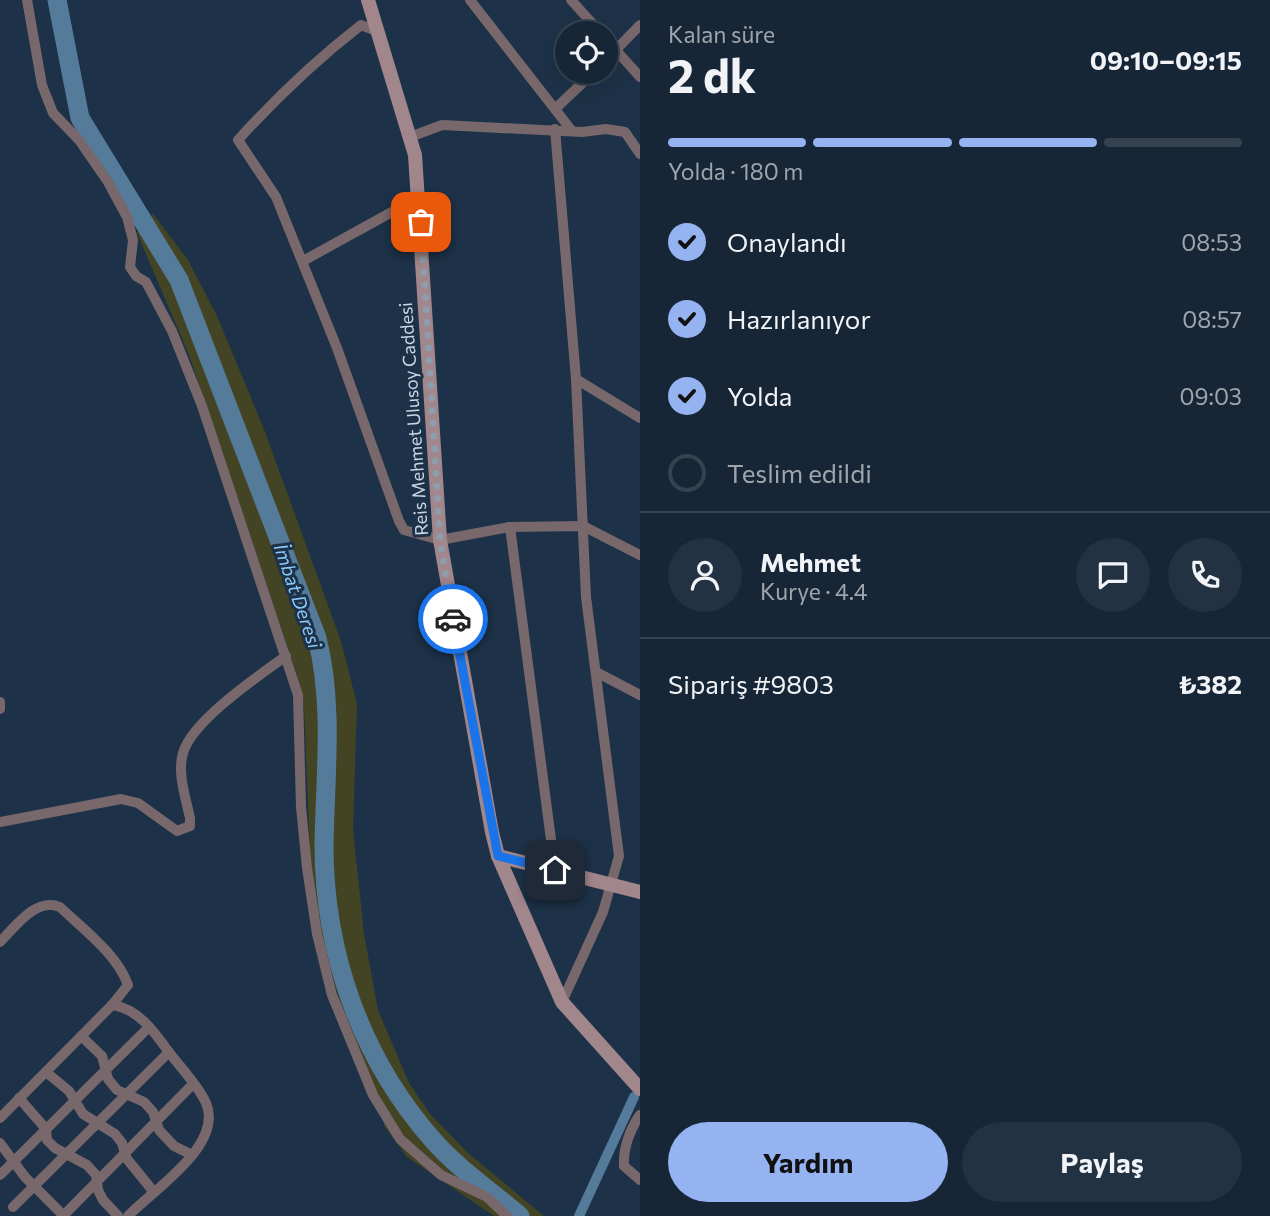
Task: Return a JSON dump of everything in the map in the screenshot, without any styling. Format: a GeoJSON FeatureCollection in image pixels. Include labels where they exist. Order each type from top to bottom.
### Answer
{"type":"FeatureCollection","features":[{"type":"Feature","properties":{"kind":"street"},"geometry":{"type":"LineString","coordinates":[[27,0],[42,85],[53,113],[86,151],[108,182],[127,217],[133,240],[130,267],[146,282],[172,331],[202,406],[298,695],[301,807],[307,868],[317,934],[332,995],[373,1096],[400,1139],[441,1175],[487,1198],[507,1216]]}},
{"type":"Feature","properties":{"kind":"street","name":"Reis Mehmet Ulusoy Caddesi"},"geometry":{"type":"LineString","coordinates":[[368,0],[374,30],[410,137],[419,197],[440,540],[486,804],[498,856],[562,1002],[640,1089]]}},
{"type":"Feature","properties":{"kind":"street"},"geometry":{"type":"LineString","coordinates":[[470,0],[572,131]]}},
{"type":"Feature","properties":{"kind":"street"},"geometry":{"type":"LineString","coordinates":[[571,0],[590,21]]}},
{"type":"Feature","properties":{"kind":"street"},"geometry":{"type":"LineString","coordinates":[[374,30],[361,25],[340,41],[276,99],[238,140],[276,197],[303,261],[399,521],[404,530],[440,540],[510,527],[583,526],[640,555]]}},
{"type":"Feature","properties":{"kind":"street"},"geometry":{"type":"LineString","coordinates":[[618,47],[640,25]]}},
{"type":"Feature","properties":{"kind":"street"},"geometry":{"type":"LineString","coordinates":[[618,53],[640,77]]}},
{"type":"Feature","properties":{"kind":"street"},"geometry":{"type":"LineString","coordinates":[[555,109],[581,84]]}},
{"type":"Feature","properties":{"kind":"street"},"geometry":{"type":"LineString","coordinates":[[410,137],[442,125],[572,131],[606,129],[625,132],[640,154]]}},
{"type":"Feature","properties":{"kind":"street"},"geometry":{"type":"LineString","coordinates":[[555,129],[576,379],[586,597],[619,856],[612,886],[562,1002]]}},
{"type":"Feature","properties":{"kind":"street"},"geometry":{"type":"LineString","coordinates":[[303,261],[419,197]]}},
{"type":"Feature","properties":{"kind":"street"},"geometry":{"type":"LineString","coordinates":[[576,379],[640,418]]}},
{"type":"Feature","properties":{"kind":"street"},"geometry":{"type":"LineString","coordinates":[[510,527],[555,870]]}},
{"type":"Feature","properties":{"kind":"street"},"geometry":{"type":"LineString","coordinates":[[0,822],[121,799],[138,803],[177,831],[184,831],[190,827],[190,818],[180,768],[189,741],[206,720],[286,656]]}},
{"type":"Feature","properties":{"kind":"street"},"geometry":{"type":"LineString","coordinates":[[596,672],[640,695]]}},
{"type":"Feature","properties":{"kind":"street"},"geometry":{"type":"LineString","coordinates":[[0,702],[0,709]]}},
{"type":"Feature","properties":{"kind":"street"},"geometry":{"type":"LineString","coordinates":[[498,856],[640,892]]}},
{"type":"Feature","properties":{"kind":"street"},"geometry":{"type":"LineString","coordinates":[[0,942],[38,906],[51,903],[60,907],[124,974],[128,985],[112,1005],[0,1118]]}},
{"type":"Feature","properties":{"kind":"street"},"geometry":{"type":"LineString","coordinates":[[112,1005],[127,1006],[149,1027],[206,1104],[210,1127],[192,1155],[128,1216]]}},
{"type":"Feature","properties":{"kind":"street"},"geometry":{"type":"LineString","coordinates":[[0,1175],[149,1027]]}},
{"type":"Feature","properties":{"kind":"street"},"geometry":{"type":"LineString","coordinates":[[81,1036],[102,1056],[108,1079],[127,1094],[144,1102],[159,1130],[174,1146],[192,1155]]}},
{"type":"Feature","properties":{"kind":"street"},"geometry":{"type":"LineString","coordinates":[[13,1207],[169,1052]]}},
{"type":"Feature","properties":{"kind":"street"},"geometry":{"type":"LineString","coordinates":[[46,1072],[69,1091],[83,1114],[115,1134],[153,1191]]}},
{"type":"Feature","properties":{"kind":"street"},"geometry":{"type":"LineString","coordinates":[[0,1143],[64,1216],[193,1084]]}},
{"type":"Feature","properties":{"kind":"street"},"geometry":{"type":"LineString","coordinates":[[19,1098],[46,1129],[47,1140],[55,1148],[87,1165],[103,1200],[118,1216]]}},
{"type":"Feature","properties":{"kind":"street"},"geometry":{"type":"LineString","coordinates":[[640,1115],[629,1135],[624,1159],[624,1166],[640,1180]]}},
{"type":"Feature","properties":{"kind":"green space"},"geometry":{"type":"Polygon","coordinates":[[[153,214],[188,260],[217,316],[264,429],[341,641],[357,704],[353,829],[364,934],[378,1010],[409,1083],[430,1114],[468,1153],[544,1216],[494,1216],[407,1157],[385,1127],[339,999],[321,933],[311,879],[304,706],[299,681],[189,355],[137,233],[153,214]]]}},
{"type":"Feature","properties":{"kind":"waterway","name":"İmbat Deresi"},"geometry":{"type":"LineString","coordinates":[[57,0],[80,118],[179,280],[317,638],[327,715],[324,845],[326,885],[339,964],[351,1002],[385,1074],[407,1108],[452,1160],[520,1216]]}},
{"type":"Feature","properties":{"kind":"waterway"},"geometry":{"type":"LineString","coordinates":[[579,1216],[634,1097]]}},
{"type":"Feature","properties":{"kind":"way so far"},"geometry":{"type":"LineString","coordinates":[[421,222],[440,540],[453,619]]}},
{"type":"Feature","properties":{"kind":"route"},"geometry":{"type":"LineString","coordinates":[[453,619],[498,856],[555,870]]}}]}
